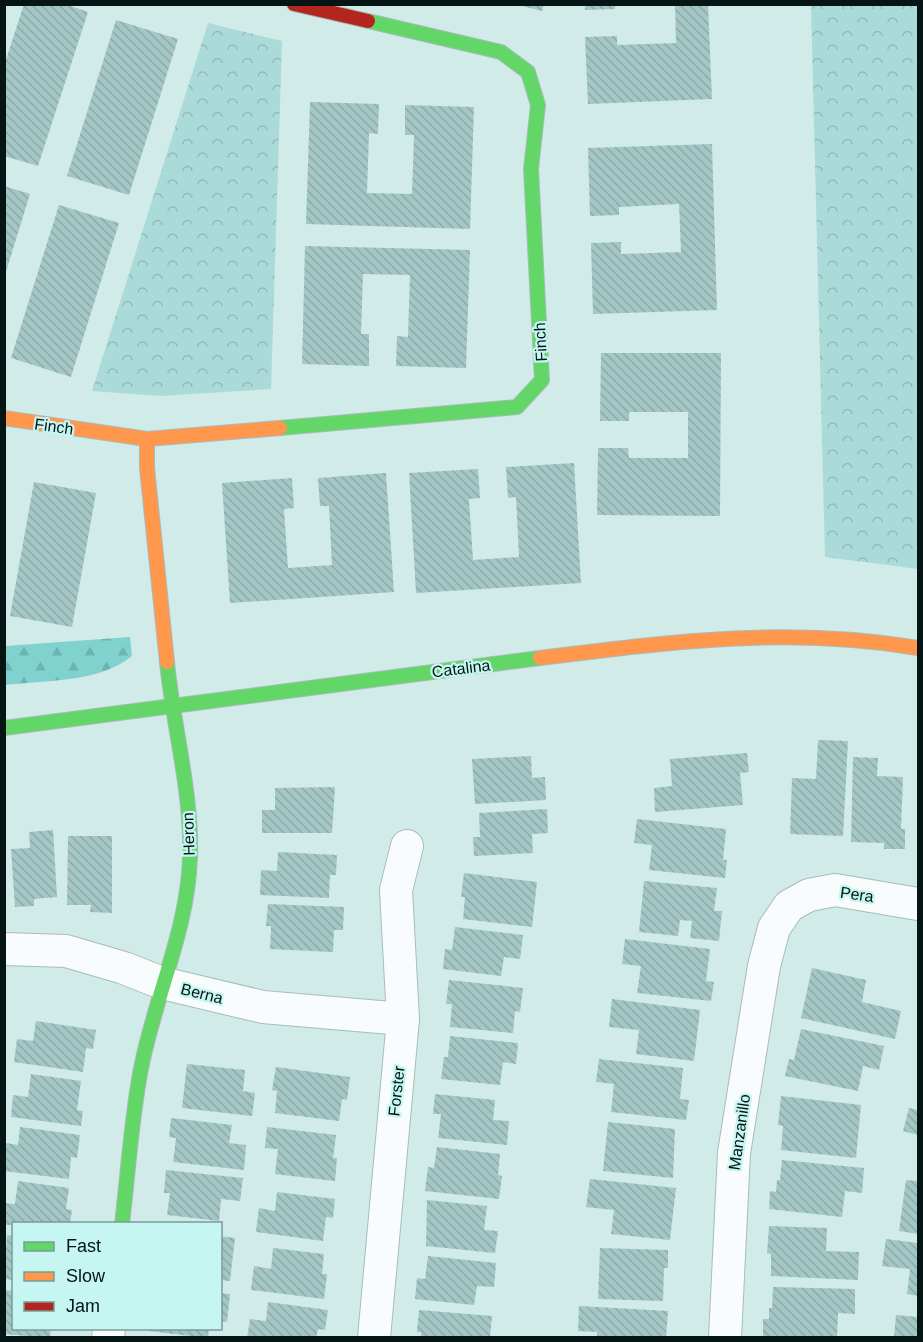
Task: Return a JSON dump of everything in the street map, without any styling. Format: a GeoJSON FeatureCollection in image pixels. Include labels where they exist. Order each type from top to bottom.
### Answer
{"type":"FeatureCollection","features":[{"type":"Feature","properties":{"kind":"street","name":"Finch"},"geometry":{"type":"LineString","coordinates":[[4,418],[147,439],[517,407],[542,380],[531,169],[538,105],[528,72],[501,52],[294,4]]}},
{"type":"Feature","properties":{"kind":"street","name":"Heron"},"geometry":{"type":"LineString","coordinates":[[122,1222],[140,1074],[162,982],[178,940],[187,897],[190,855],[186,796],[147,468],[147,439]]}},
{"type":"Feature","properties":{"kind":"street","name":"Catalina"},"geometry":{"type":"LineString","coordinates":[[4,728],[721,637],[833,636],[874,639],[918,648]]}},
{"type":"Feature","properties":{"kind":"street","name":"Forster"},"geometry":{"type":"LineString","coordinates":[[374,1338],[404,1019],[396,890],[407,846]]}},
{"type":"Feature","properties":{"kind":"street","name":"Pera"},"geometry":{"type":"LineString","coordinates":[[774,928],[789,906],[809,896],[835,890],[918,904]]}},
{"type":"Feature","properties":{"kind":"street","name":"Manzanillo"},"geometry":{"type":"LineString","coordinates":[[725,1338],[734,1153],[764,966],[774,928]]}},
{"type":"Feature","properties":{"kind":"street","name":"Berna"},"geometry":{"type":"LineString","coordinates":[[4,949],[66,951],[162,982],[263,1007],[404,1019]]}},
{"type":"Feature","properties":{"kind":"green space"},"geometry":{"type":"Polygon","coordinates":[[[811,5],[918,5],[918,569],[825,557],[811,5]]]}},
{"type":"Feature","properties":{"kind":"green space"},"geometry":{"type":"Polygon","coordinates":[[[208,23],[282,41],[271,389],[161,396],[92,391],[208,23]]]}},
{"type":"Feature","properties":{"kind":"green space"},"geometry":{"type":"Polygon","coordinates":[[[130,637],[132,656],[104,671],[72,679],[5,685],[5,646],[130,637]]]}},
{"type":"Feature","properties":{"kind":"building"},"geometry":{"type":"Polygon","coordinates":[[[24,4],[65,4],[88,12],[38,166],[4,156],[4,66],[24,4]]]}},
{"type":"Feature","properties":{"kind":"building"},"geometry":{"type":"Polygon","coordinates":[[[585,4],[615,4],[615,9],[585,10],[585,4]]]}},
{"type":"Feature","properties":{"kind":"building"},"geometry":{"type":"Polygon","coordinates":[[[675,4],[708,4],[712,99],[588,104],[585,37],[617,36],[617,45],[676,43],[675,4]]]}},
{"type":"Feature","properties":{"kind":"building"},"geometry":{"type":"Polygon","coordinates":[[[518,5],[544,5],[542,11],[518,5]]]}},
{"type":"Feature","properties":{"kind":"building"},"geometry":{"type":"Polygon","coordinates":[[[116,20],[178,39],[129,195],[67,176],[116,20]]]}},
{"type":"Feature","properties":{"kind":"building"},"geometry":{"type":"Polygon","coordinates":[[[310,102],[379,104],[378,134],[369,133],[367,193],[412,194],[414,135],[405,135],[405,105],[474,107],[470,229],[306,224],[310,102]]]}},
{"type":"Feature","properties":{"kind":"building"},"geometry":{"type":"Polygon","coordinates":[[[712,144],[717,310],[593,314],[591,243],[621,242],[621,254],[681,252],[679,204],[619,207],[619,215],[590,216],[588,148],[712,144]]]}},
{"type":"Feature","properties":{"kind":"building"},"geometry":{"type":"Polygon","coordinates":[[[4,186],[30,194],[5,275],[4,275],[4,186]]]}},
{"type":"Feature","properties":{"kind":"building"},"geometry":{"type":"Polygon","coordinates":[[[59,205],[119,223],[71,377],[11,358],[59,205]]]}},
{"type":"Feature","properties":{"kind":"building"},"geometry":{"type":"Polygon","coordinates":[[[305,246],[470,250],[466,368],[396,366],[397,336],[408,337],[410,275],[363,274],[361,334],[369,334],[369,366],[302,364],[305,246]]]}},
{"type":"Feature","properties":{"kind":"building"},"geometry":{"type":"Polygon","coordinates":[[[601,353],[721,353],[720,516],[597,515],[598,448],[628,448],[629,458],[688,458],[688,412],[629,412],[629,421],[600,421],[601,353]]]}},
{"type":"Feature","properties":{"kind":"building"},"geometry":{"type":"Polygon","coordinates":[[[574,463],[581,583],[416,593],[409,473],[478,469],[480,498],[469,499],[473,560],[519,557],[516,497],[508,498],[506,467],[574,463]]]}},
{"type":"Feature","properties":{"kind":"building"},"geometry":{"type":"Polygon","coordinates":[[[386,473],[394,592],[230,603],[222,483],[292,478],[294,508],[284,509],[288,568],[332,565],[329,506],[320,506],[318,478],[386,473]]]}},
{"type":"Feature","properties":{"kind":"building"},"geometry":{"type":"Polygon","coordinates":[[[34,482],[96,493],[72,627],[10,616],[34,482]]]}},
{"type":"Feature","properties":{"kind":"building"},"geometry":{"type":"Polygon","coordinates":[[[818,740],[848,741],[843,836],[790,834],[792,778],[816,779],[818,740]]]}},
{"type":"Feature","properties":{"kind":"building"},"geometry":{"type":"Polygon","coordinates":[[[747,753],[749,772],[740,773],[743,805],[655,812],[654,788],[672,786],[670,759],[747,753]]]}},
{"type":"Feature","properties":{"kind":"building"},"geometry":{"type":"Polygon","coordinates":[[[531,756],[532,778],[545,777],[546,800],[475,804],[472,759],[531,756]]]}},
{"type":"Feature","properties":{"kind":"building"},"geometry":{"type":"Polygon","coordinates":[[[853,757],[878,758],[877,776],[903,777],[901,829],[905,829],[905,849],[884,849],[884,843],[851,842],[853,757]]]}},
{"type":"Feature","properties":{"kind":"building"},"geometry":{"type":"Polygon","coordinates":[[[335,787],[332,833],[262,833],[262,810],[275,810],[275,788],[335,787]]]}},
{"type":"Feature","properties":{"kind":"building"},"geometry":{"type":"Polygon","coordinates":[[[547,809],[548,833],[532,834],[533,853],[474,856],[473,837],[480,837],[479,813],[547,809]]]}},
{"type":"Feature","properties":{"kind":"building"},"geometry":{"type":"Polygon","coordinates":[[[637,819],[726,829],[723,860],[727,860],[725,878],[649,870],[652,845],[634,843],[637,819]]]}},
{"type":"Feature","properties":{"kind":"building"},"geometry":{"type":"Polygon","coordinates":[[[53,830],[57,897],[34,899],[34,906],[15,907],[11,849],[30,848],[29,832],[53,830]]]}},
{"type":"Feature","properties":{"kind":"building"},"geometry":{"type":"Polygon","coordinates":[[[68,836],[112,836],[112,913],[90,912],[91,905],[67,905],[68,836]]]}},
{"type":"Feature","properties":{"kind":"building"},"geometry":{"type":"Polygon","coordinates":[[[278,852],[337,855],[336,875],[330,875],[329,898],[260,895],[261,870],[277,871],[278,852]]]}},
{"type":"Feature","properties":{"kind":"building"},"geometry":{"type":"Polygon","coordinates":[[[464,873],[537,882],[532,927],[463,919],[465,897],[461,897],[464,873]]]}},
{"type":"Feature","properties":{"kind":"building"},"geometry":{"type":"Polygon","coordinates":[[[644,881],[717,888],[714,911],[722,911],[719,941],[690,938],[692,921],[680,920],[678,936],[639,932],[644,881]]]}},
{"type":"Feature","properties":{"kind":"building"},"geometry":{"type":"Polygon","coordinates":[[[268,904],[344,907],[343,930],[334,930],[333,952],[270,949],[271,926],[266,926],[268,904]]]}},
{"type":"Feature","properties":{"kind":"building"},"geometry":{"type":"Polygon","coordinates":[[[455,927],[523,935],[520,959],[504,957],[501,976],[443,969],[445,949],[452,950],[455,927]]]}},
{"type":"Feature","properties":{"kind":"building"},"geometry":{"type":"Polygon","coordinates":[[[625,939],[710,949],[706,981],[714,982],[711,1001],[637,993],[641,966],[622,964],[625,939]]]}},
{"type":"Feature","properties":{"kind":"building"},"geometry":{"type":"Polygon","coordinates":[[[812,968],[866,980],[862,1002],[901,1011],[895,1039],[801,1018],[812,968]]]}},
{"type":"Feature","properties":{"kind":"building"},"geometry":{"type":"Polygon","coordinates":[[[449,980],[523,988],[520,1012],[515,1011],[513,1033],[450,1027],[452,1004],[446,1004],[449,980]]]}},
{"type":"Feature","properties":{"kind":"building"},"geometry":{"type":"Polygon","coordinates":[[[612,999],[700,1010],[694,1061],[636,1054],[639,1030],[609,1027],[612,999]]]}},
{"type":"Feature","properties":{"kind":"building"},"geometry":{"type":"Polygon","coordinates":[[[36,1021],[96,1030],[93,1049],[86,1048],[83,1072],[14,1062],[17,1039],[33,1041],[36,1021]]]}},
{"type":"Feature","properties":{"kind":"building"},"geometry":{"type":"Polygon","coordinates":[[[801,1029],[884,1046],[879,1070],[863,1066],[858,1091],[785,1076],[789,1059],[794,1060],[801,1029]]]}},
{"type":"Feature","properties":{"kind":"building"},"geometry":{"type":"Polygon","coordinates":[[[450,1036],[518,1043],[516,1064],[503,1062],[500,1085],[441,1079],[444,1057],[448,1057],[450,1036]]]}},
{"type":"Feature","properties":{"kind":"building"},"geometry":{"type":"Polygon","coordinates":[[[599,1059],[683,1068],[680,1099],[689,1100],[686,1120],[611,1112],[614,1084],[596,1082],[599,1059]]]}},
{"type":"Feature","properties":{"kind":"building"},"geometry":{"type":"Polygon","coordinates":[[[187,1064],[245,1070],[243,1091],[255,1093],[252,1116],[182,1108],[187,1064]]]}},
{"type":"Feature","properties":{"kind":"building"},"geometry":{"type":"Polygon","coordinates":[[[276,1067],[350,1077],[347,1100],[342,1099],[339,1121],[275,1113],[277,1091],[272,1090],[276,1067]]]}},
{"type":"Feature","properties":{"kind":"building"},"geometry":{"type":"Polygon","coordinates":[[[31,1074],[81,1081],[77,1110],[83,1111],[81,1126],[11,1117],[13,1095],[28,1097],[31,1074]]]}},
{"type":"Feature","properties":{"kind":"building"},"geometry":{"type":"Polygon","coordinates":[[[435,1094],[495,1100],[493,1120],[509,1121],[507,1145],[438,1138],[441,1114],[433,1114],[435,1094]]]}},
{"type":"Feature","properties":{"kind":"building"},"geometry":{"type":"Polygon","coordinates":[[[781,1096],[861,1105],[856,1158],[781,1150],[783,1126],[778,1125],[781,1096]]]}},
{"type":"Feature","properties":{"kind":"building"},"geometry":{"type":"Polygon","coordinates":[[[909,1108],[918,1110],[918,1135],[903,1131],[909,1108]]]}},
{"type":"Feature","properties":{"kind":"building"},"geometry":{"type":"Polygon","coordinates":[[[171,1118],[232,1125],[229,1143],[246,1145],[244,1170],[173,1162],[176,1138],[169,1137],[171,1118]]]}},
{"type":"Feature","properties":{"kind":"building"},"geometry":{"type":"Polygon","coordinates":[[[608,1122],[675,1129],[673,1178],[603,1171],[608,1122]]]}},
{"type":"Feature","properties":{"kind":"building"},"geometry":{"type":"Polygon","coordinates":[[[20,1127],[80,1135],[77,1158],[71,1157],[69,1179],[4,1171],[6,1143],[18,1145],[20,1127]]]}},
{"type":"Feature","properties":{"kind":"building"},"geometry":{"type":"Polygon","coordinates":[[[267,1127],[336,1135],[333,1158],[337,1158],[335,1181],[275,1174],[278,1149],[265,1148],[267,1127]]]}},
{"type":"Feature","properties":{"kind":"building"},"geometry":{"type":"Polygon","coordinates":[[[437,1147],[500,1154],[498,1175],[502,1176],[499,1199],[425,1191],[428,1167],[434,1168],[437,1147]]]}},
{"type":"Feature","properties":{"kind":"building"},"geometry":{"type":"Polygon","coordinates":[[[782,1160],[864,1168],[862,1193],[845,1191],[842,1217],[769,1209],[770,1191],[776,1192],[782,1160]]]}},
{"type":"Feature","properties":{"kind":"building"},"geometry":{"type":"Polygon","coordinates":[[[166,1170],[243,1178],[240,1201],[221,1199],[219,1221],[167,1215],[170,1193],[164,1193],[166,1170]]]}},
{"type":"Feature","properties":{"kind":"building"},"geometry":{"type":"Polygon","coordinates":[[[590,1179],[676,1188],[670,1240],[611,1234],[614,1210],[586,1207],[590,1179]]]}},
{"type":"Feature","properties":{"kind":"building"},"geometry":{"type":"Polygon","coordinates":[[[906,1180],[918,1181],[918,1234],[899,1231],[906,1180]]]}},
{"type":"Feature","properties":{"kind":"building"},"geometry":{"type":"Polygon","coordinates":[[[18,1181],[69,1188],[66,1209],[72,1210],[70,1222],[12,1222],[12,1225],[4,1225],[4,1203],[15,1204],[18,1181]]]}},
{"type":"Feature","properties":{"kind":"building"},"geometry":{"type":"Polygon","coordinates":[[[277,1192],[335,1199],[333,1218],[326,1217],[323,1241],[256,1232],[259,1208],[275,1211],[277,1192]]]}},
{"type":"Feature","properties":{"kind":"building"},"geometry":{"type":"Polygon","coordinates":[[[427,1200],[487,1206],[484,1230],[498,1231],[495,1253],[426,1246],[427,1200]]]}},
{"type":"Feature","properties":{"kind":"building"},"geometry":{"type":"Polygon","coordinates":[[[769,1226],[827,1228],[826,1251],[859,1252],[858,1280],[771,1276],[771,1254],[767,1253],[769,1226]]]}},
{"type":"Feature","properties":{"kind":"building"},"geometry":{"type":"Polygon","coordinates":[[[7,1235],[12,1236],[12,1280],[4,1279],[7,1235]]]}},
{"type":"Feature","properties":{"kind":"building"},"geometry":{"type":"Polygon","coordinates":[[[222,1236],[235,1238],[230,1281],[222,1280],[222,1236]]]}},
{"type":"Feature","properties":{"kind":"building"},"geometry":{"type":"Polygon","coordinates":[[[886,1239],[918,1243],[918,1296],[907,1294],[910,1269],[882,1266],[886,1239]]]}},
{"type":"Feature","properties":{"kind":"building"},"geometry":{"type":"Polygon","coordinates":[[[273,1248],[324,1254],[322,1274],[327,1274],[324,1299],[251,1290],[254,1266],[271,1269],[273,1248]]]}},
{"type":"Feature","properties":{"kind":"building"},"geometry":{"type":"Polygon","coordinates":[[[600,1248],[668,1250],[668,1268],[664,1268],[663,1301],[598,1299],[600,1248]]]}},
{"type":"Feature","properties":{"kind":"building"},"geometry":{"type":"Polygon","coordinates":[[[428,1256],[496,1263],[494,1287],[477,1286],[474,1305],[415,1299],[417,1278],[425,1279],[428,1256]]]}},
{"type":"Feature","properties":{"kind":"building"},"geometry":{"type":"Polygon","coordinates":[[[773,1287],[855,1289],[855,1314],[838,1313],[837,1338],[763,1337],[763,1319],[769,1319],[773,1287]]]}},
{"type":"Feature","properties":{"kind":"building"},"geometry":{"type":"Polygon","coordinates":[[[4,1290],[12,1291],[12,1330],[51,1330],[50,1338],[4,1334],[4,1290]]]}},
{"type":"Feature","properties":{"kind":"building"},"geometry":{"type":"Polygon","coordinates":[[[222,1293],[230,1294],[227,1322],[222,1321],[222,1293]]]}},
{"type":"Feature","properties":{"kind":"building"},"geometry":{"type":"Polygon","coordinates":[[[268,1302],[328,1310],[325,1330],[318,1329],[316,1338],[247,1338],[250,1319],[266,1321],[268,1302]]]}},
{"type":"Feature","properties":{"kind":"building"},"geometry":{"type":"Polygon","coordinates":[[[579,1306],[668,1311],[666,1338],[597,1338],[597,1332],[578,1331],[579,1306]]]}},
{"type":"Feature","properties":{"kind":"building"},"geometry":{"type":"Polygon","coordinates":[[[419,1310],[492,1316],[490,1338],[421,1338],[421,1332],[417,1332],[419,1310]]]}},
{"type":"Feature","properties":{"kind":"building"},"geometry":{"type":"Polygon","coordinates":[[[896,1315],[918,1317],[918,1338],[894,1338],[896,1315]]]}},
{"type":"Feature","properties":{"kind":"building"},"geometry":{"type":"Polygon","coordinates":[[[148,1330],[209,1330],[208,1338],[148,1330]]]}},
{"type":"Feature","properties":{"kind":"traffic: fast"},"geometry":{"type":"LineString","coordinates":[[280,428],[517,407],[542,380],[531,169],[538,105],[528,72],[501,52],[368,21]]}},
{"type":"Feature","properties":{"kind":"traffic: fast"},"geometry":{"type":"LineString","coordinates":[[4,728],[540,658]]}},
{"type":"Feature","properties":{"kind":"traffic: fast"},"geometry":{"type":"LineString","coordinates":[[122,1222],[140,1074],[153,1019],[177,939],[188,885],[190,857],[188,808],[167,662]]}},
{"type":"Feature","properties":{"kind":"traffic: slow"},"geometry":{"type":"LineString","coordinates":[[4,418],[147,439],[280,428]]}},
{"type":"Feature","properties":{"kind":"traffic: slow"},"geometry":{"type":"LineString","coordinates":[[147,439],[147,468],[167,662]]}},
{"type":"Feature","properties":{"kind":"traffic: slow"},"geometry":{"type":"LineString","coordinates":[[540,658],[682,642],[775,637],[870,641],[918,648]]}},
{"type":"Feature","properties":{"kind":"traffic: jam"},"geometry":{"type":"LineString","coordinates":[[294,4],[368,21]]}}]}
